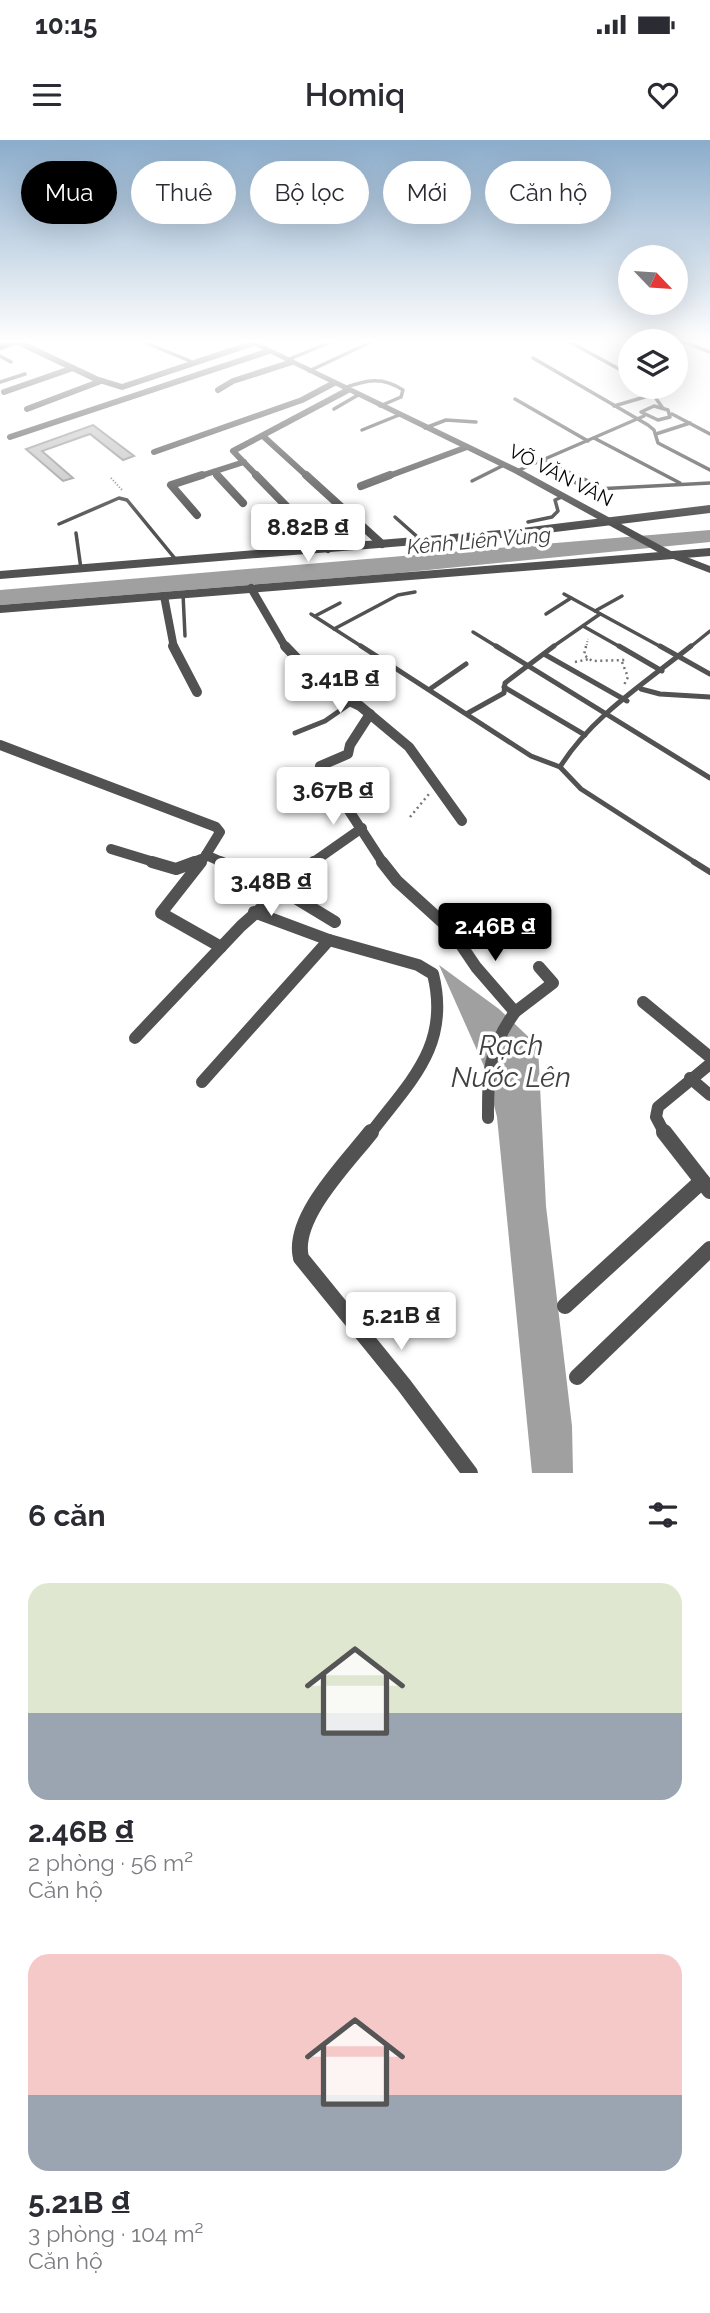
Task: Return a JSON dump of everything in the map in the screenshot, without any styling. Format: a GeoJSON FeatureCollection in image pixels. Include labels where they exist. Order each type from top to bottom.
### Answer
{"type":"FeatureCollection","features":[{"type":"Feature","properties":{"kind":"street"},"geometry":{"type":"LineString","coordinates":[[27,409],[45,402]]}},
{"type":"Feature","properties":{"kind":"street"},"geometry":{"type":"LineString","coordinates":[[10,438],[117,402]]}},
{"type":"Feature","properties":{"kind":"street"},"geometry":{"type":"LineString","coordinates":[[155,452],[296,402]]}},
{"type":"Feature","properties":{"kind":"street"},"geometry":{"type":"LineString","coordinates":[[323,402],[233,451],[328,549]]}},
{"type":"Feature","properties":{"kind":"street","name":"VÕ VĂN VÂN"},"geometry":{"type":"LineString","coordinates":[[372,402],[517,471],[710,570]]}},
{"type":"Feature","properties":{"kind":"street"},"geometry":{"type":"LineString","coordinates":[[263,436],[382,544]]}},
{"type":"Feature","properties":{"kind":"street"},"geometry":{"type":"LineString","coordinates":[[361,486],[467,447]]}},
{"type":"Feature","properties":{"kind":"street"},"geometry":{"type":"LineString","coordinates":[[197,515],[172,485],[244,463]]}},
{"type":"Feature","properties":{"kind":"street"},"geometry":{"type":"LineString","coordinates":[[214,472],[243,502]]}},
{"type":"Feature","properties":{"kind":"street"},"geometry":{"type":"LineString","coordinates":[[0,575],[622,526],[710,509]]}},
{"type":"Feature","properties":{"kind":"street"},"geometry":{"type":"LineString","coordinates":[[0,609],[710,552]]}},
{"type":"Feature","properties":{"kind":"street"},"geometry":{"type":"LineString","coordinates":[[251,588],[273,630],[293,657],[327,690],[370,714],[409,747],[462,821]]}},
{"type":"Feature","properties":{"kind":"street"},"geometry":{"type":"LineString","coordinates":[[164,596],[171,642],[197,692]]}},
{"type":"Feature","properties":{"kind":"street"},"geometry":{"type":"LineString","coordinates":[[370,714],[350,745],[348,754],[320,765],[397,881],[451,930],[476,967],[515,1012]]}},
{"type":"Feature","properties":{"kind":"street"},"geometry":{"type":"LineString","coordinates":[[0,746],[216,827],[220,832],[205,856],[161,913],[221,947]]}},
{"type":"Feature","properties":{"kind":"street"},"geometry":{"type":"LineString","coordinates":[[135,1038],[279,888],[321,853],[362,828]]}},
{"type":"Feature","properties":{"kind":"street"},"geometry":{"type":"LineString","coordinates":[[111,849],[166,869],[182,868],[205,856]]}},
{"type":"Feature","properties":{"kind":"street"},"geometry":{"type":"LineString","coordinates":[[205,856],[279,888],[335,922]]}},
{"type":"Feature","properties":{"kind":"street"},"geometry":{"type":"LineString","coordinates":[[254,912],[329,940],[430,971],[441,1015],[435,1039],[421,1066],[305,1219],[299,1235],[298,1252],[303,1264],[404,1385],[470,1473]]}},
{"type":"Feature","properties":{"kind":"street"},"geometry":{"type":"LineString","coordinates":[[202,1082],[329,940]]}},
{"type":"Feature","properties":{"kind":"street"},"geometry":{"type":"LineString","coordinates":[[488,1118],[489,1059],[495,1037],[515,1012],[553,983],[539,967]]}},
{"type":"Feature","properties":{"kind":"street"},"geometry":{"type":"LineString","coordinates":[[643,1002],[710,1057]]}},
{"type":"Feature","properties":{"kind":"street"},"geometry":{"type":"LineString","coordinates":[[565,1306],[706,1186],[661,1128],[656,1117],[658,1107],[710,1063]]}},
{"type":"Feature","properties":{"kind":"street"},"geometry":{"type":"LineString","coordinates":[[690,1078],[710,1095]]}},
{"type":"Feature","properties":{"kind":"street"},"geometry":{"type":"LineString","coordinates":[[577,1377],[710,1249]]}},
{"type":"Feature","properties":{"kind":"lane"},"geometry":{"type":"LineString","coordinates":[[334,409],[346,402]]}},
{"type":"Feature","properties":{"kind":"lane"},"geometry":{"type":"LineString","coordinates":[[380,406],[389,402]]}},
{"type":"Feature","properties":{"kind":"lane"},"geometry":{"type":"LineString","coordinates":[[521,402],[588,441]]}},
{"type":"Feature","properties":{"kind":"lane"},"geometry":{"type":"LineString","coordinates":[[607,402],[656,434],[658,443],[710,470]]}},
{"type":"Feature","properties":{"kind":"lane"},"geometry":{"type":"LineString","coordinates":[[613,406],[626,402]]}},
{"type":"Feature","properties":{"kind":"lane"},"geometry":{"type":"LineString","coordinates":[[659,402],[671,414],[710,434]]}},
{"type":"Feature","properties":{"kind":"lane"},"geometry":{"type":"LineString","coordinates":[[644,416],[642,409],[662,407]]}},
{"type":"Feature","properties":{"kind":"lane"},"geometry":{"type":"LineString","coordinates":[[517,471],[635,418],[644,416],[658,420],[670,417],[671,414]]}},
{"type":"Feature","properties":{"kind":"lane"},"geometry":{"type":"LineString","coordinates":[[362,430],[399,415]]}},
{"type":"Feature","properties":{"kind":"lane"},"geometry":{"type":"LineString","coordinates":[[425,428],[446,420],[476,422]]}},
{"type":"Feature","properties":{"kind":"lane"},"geometry":{"type":"LineString","coordinates":[[656,434],[690,423]]}},
{"type":"Feature","properties":{"kind":"lane"},"geometry":{"type":"LineString","coordinates":[[594,438],[682,484]]}},
{"type":"Feature","properties":{"kind":"lane"},"geometry":{"type":"LineString","coordinates":[[542,460],[595,484],[593,487]]}},
{"type":"Feature","properties":{"kind":"lane"},"geometry":{"type":"LineString","coordinates":[[472,481],[504,465]]}},
{"type":"Feature","properties":{"kind":"lane"},"geometry":{"type":"LineString","coordinates":[[562,471],[560,474],[585,488],[710,483]]}},
{"type":"Feature","properties":{"kind":"lane"},"geometry":{"type":"LineString","coordinates":[[528,522],[552,517],[558,511],[555,500],[564,496]]}},
{"type":"Feature","properties":{"kind":"lane"},"geometry":{"type":"LineString","coordinates":[[59,524],[119,498],[127,500],[148,529],[177,561]]}},
{"type":"Feature","properties":{"kind":"lane"},"geometry":{"type":"LineString","coordinates":[[395,517],[422,541]]}},
{"type":"Feature","properties":{"kind":"lane"},"geometry":{"type":"LineString","coordinates":[[76,533],[80,569]]}},
{"type":"Feature","properties":{"kind":"lane"},"geometry":{"type":"LineString","coordinates":[[334,629],[398,595],[415,592]]}},
{"type":"Feature","properties":{"kind":"lane"},"geometry":{"type":"LineString","coordinates":[[183,594],[185,636]]}},
{"type":"Feature","properties":{"kind":"lane"},"geometry":{"type":"LineString","coordinates":[[564,594],[710,674]]}},
{"type":"Feature","properties":{"kind":"lane"},"geometry":{"type":"LineString","coordinates":[[468,713],[504,693],[505,683],[622,596]]}},
{"type":"Feature","properties":{"kind":"lane"},"geometry":{"type":"LineString","coordinates":[[547,614],[571,598]]}},
{"type":"Feature","properties":{"kind":"lane"},"geometry":{"type":"LineString","coordinates":[[340,603],[313,615],[531,756],[560,767],[581,789],[710,872]]}},
{"type":"Feature","properties":{"kind":"lane"},"geometry":{"type":"LineString","coordinates":[[583,626],[662,671]]}},
{"type":"Feature","properties":{"kind":"lane"},"geometry":{"type":"LineString","coordinates":[[560,767],[566,754],[585,735],[710,631]]}},
{"type":"Feature","properties":{"kind":"lane"},"geometry":{"type":"LineString","coordinates":[[473,632],[710,778]]}},
{"type":"Feature","properties":{"kind":"lane"},"geometry":{"type":"LineString","coordinates":[[544,654],[627,701]]}},
{"type":"Feature","properties":{"kind":"lane"},"geometry":{"type":"LineString","coordinates":[[430,689],[466,664]]}},
{"type":"Feature","properties":{"kind":"lane"},"geometry":{"type":"LineString","coordinates":[[504,687],[585,735]]}},
{"type":"Feature","properties":{"kind":"lane"},"geometry":{"type":"LineString","coordinates":[[641,689],[660,694],[710,697]]}},
{"type":"Feature","properties":{"kind":"lane"},"geometry":{"type":"LineString","coordinates":[[295,733],[325,721],[351,703]]}},
{"type":"Feature","properties":{"kind":"path"},"geometry":{"type":"LineString","coordinates":[[111,478],[118,483],[127,500]]}},
{"type":"Feature","properties":{"kind":"path"},"geometry":{"type":"LineString","coordinates":[[592,631],[584,655],[592,661],[622,662],[634,655]]}},
{"type":"Feature","properties":{"kind":"path"},"geometry":{"type":"LineString","coordinates":[[614,694],[623,688],[628,677],[622,662]]}},
{"type":"Feature","properties":{"kind":"path"},"geometry":{"type":"LineString","coordinates":[[410,817],[434,790],[441,791]]}},
{"type":"Feature","properties":{"kind":"water"},"geometry":{"type":"Polygon","coordinates":[[[710,530],[710,542],[398,573],[0,605],[0,590],[710,530]]]}},
{"type":"Feature","properties":{"kind":"water","name":"Rạch Nước Lên"},"geometry":{"type":"Polygon","coordinates":[[[439,965],[499,1009],[538,1046],[546,1206],[572,1426],[573,1473],[532,1473],[497,1117],[484,1066],[439,965]]]}},
{"type":"Feature","properties":{"kind":"building"},"geometry":{"type":"Polygon","coordinates":[[[93,425],[134,456],[123,460],[90,434],[42,451],[73,478],[63,481],[26,449],[93,425]]]}},
{"type":"Feature","properties":{"kind":"water label","name":"Kênh Liên Vùng"},"geometry":{"type":"Point","coordinates":[479,541]}}]}
